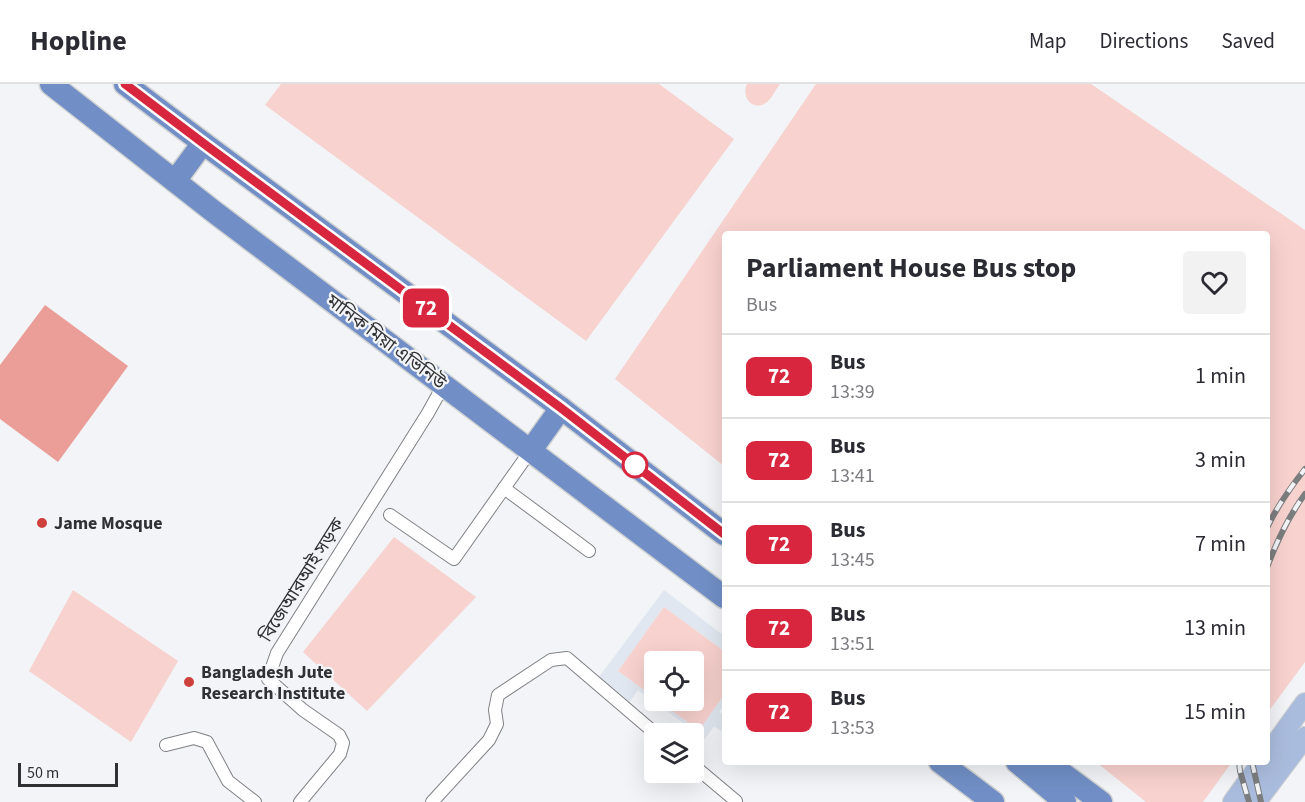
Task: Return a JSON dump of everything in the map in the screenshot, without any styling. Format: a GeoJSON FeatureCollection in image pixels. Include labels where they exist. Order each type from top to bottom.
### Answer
{"type":"FeatureCollection","features":[{"type":"Feature","properties":{"kind":"highway","name":"মানিক মিয়া এভিনিউ"},"geometry":{"type":"LineString","coordinates":[[51,84],[443,386],[722,595]]}},
{"type":"Feature","properties":{"kind":"highway"},"geometry":{"type":"LineString","coordinates":[[125,84],[561,408],[722,532]]}},
{"type":"Feature","properties":{"kind":"highway"},"geometry":{"type":"LineString","coordinates":[[175,181],[203,143]]}},
{"type":"Feature","properties":{"kind":"highway"},"geometry":{"type":"LineString","coordinates":[[531,450],[561,408]]}},
{"type":"Feature","properties":{"kind":"highway"},"geometry":{"type":"LineString","coordinates":[[944,765],[993,802]]}},
{"type":"Feature","properties":{"kind":"highway"},"geometry":{"type":"LineString","coordinates":[[1021,765],[1065,802]]}},
{"type":"Feature","properties":{"kind":"highway"},"geometry":{"type":"LineString","coordinates":[[1051,765],[1101,802]]}},
{"type":"Feature","properties":{"kind":"main road"},"geometry":{"type":"LineString","coordinates":[[1270,751],[1305,703]]}},
{"type":"Feature","properties":{"kind":"main road"},"geometry":{"type":"LineString","coordinates":[[1256,802],[1305,737]]}},
{"type":"Feature","properties":{"kind":"main road"},"geometry":{"type":"LineString","coordinates":[[1233,802],[1260,765]]}},
{"type":"Feature","properties":{"kind":"street","name":"বিজেআরআই সড়ক"},"geometry":{"type":"LineString","coordinates":[[300,802],[340,754],[343,743],[339,735],[303,710],[268,679],[277,653],[443,386]]}},
{"type":"Feature","properties":{"kind":"street"},"geometry":{"type":"LineString","coordinates":[[390,515],[454,560],[531,450]]}},
{"type":"Feature","properties":{"kind":"street"},"geometry":{"type":"LineString","coordinates":[[504,488],[589,551]]}},
{"type":"Feature","properties":{"kind":"street"},"geometry":{"type":"LineString","coordinates":[[432,802],[489,740],[497,724],[495,710],[498,695],[551,660],[567,658],[644,724]]}},
{"type":"Feature","properties":{"kind":"street"},"geometry":{"type":"LineString","coordinates":[[166,745],[194,738],[207,742],[228,781],[255,802]]}},
{"type":"Feature","properties":{"kind":"street"},"geometry":{"type":"LineString","coordinates":[[704,774],[736,802]]}},
{"type":"Feature","properties":{"kind":"shaded area"},"geometry":{"type":"Polygon","coordinates":[[[281,84],[659,84],[734,139],[586,341],[265,105],[281,84]]]}},
{"type":"Feature","properties":{"kind":"shaded area"},"geometry":{"type":"Polygon","coordinates":[[[747,84],[780,84],[769,100],[764,104],[755,105],[749,101],[745,93],[747,84]]]}},
{"type":"Feature","properties":{"kind":"shaded area"},"geometry":{"type":"Polygon","coordinates":[[[816,84],[1091,84],[1305,230],[1305,662],[1270,710],[1270,231],[722,231],[722,464],[615,379],[816,84]]]}},
{"type":"Feature","properties":{"kind":"shaded area"},"geometry":{"type":"Polygon","coordinates":[[[45,305],[128,366],[58,462],[0,419],[0,365],[45,305]]]}},
{"type":"Feature","properties":{"kind":"shaded area"},"geometry":{"type":"Polygon","coordinates":[[[394,537],[476,597],[367,711],[303,652],[394,537]]]}},
{"type":"Feature","properties":{"kind":"shaded area"},"geometry":{"type":"Polygon","coordinates":[[[73,590],[178,661],[131,742],[29,671],[73,590]]]}},
{"type":"Feature","properties":{"kind":"shaded area"},"geometry":{"type":"Polygon","coordinates":[[[664,590],[722,634],[722,650],[664,607],[618,671],[644,690],[644,694],[638,690],[627,706],[650,723],[644,723],[593,685],[664,590]]]}},
{"type":"Feature","properties":{"kind":"shaded area"},"geometry":{"type":"Polygon","coordinates":[[[664,607],[722,650],[722,698],[704,723],[689,723],[672,711],[704,711],[704,651],[644,651],[644,690],[618,671],[664,607]]]}},
{"type":"Feature","properties":{"kind":"shaded area"},"geometry":{"type":"Polygon","coordinates":[[[722,698],[722,707],[719,712],[722,714],[722,732],[714,726],[705,739],[704,723],[722,698]]]}},
{"type":"Feature","properties":{"kind":"shaded area"},"geometry":{"type":"Polygon","coordinates":[[[667,711],[672,711],[689,723],[683,723],[667,711]]]}},
{"type":"Feature","properties":{"kind":"shaded area"},"geometry":{"type":"Polygon","coordinates":[[[1100,765],[1230,765],[1203,802],[1146,802],[1100,765]]]}},
{"type":"Feature","properties":{"kind":"railway"},"geometry":{"type":"LineString","coordinates":[[1270,522],[1305,469]]}},
{"type":"Feature","properties":{"kind":"railway"},"geometry":{"type":"LineString","coordinates":[[1270,560],[1283,530],[1305,494]]}},
{"type":"Feature","properties":{"kind":"railway"},"geometry":{"type":"LineString","coordinates":[[1239,765],[1249,802]]}},
{"type":"Feature","properties":{"kind":"railway"},"geometry":{"type":"LineString","coordinates":[[1253,765],[1261,802]]}},
{"type":"Feature","properties":{"kind":"bus line","name":"72"},"geometry":{"type":"LineString","coordinates":[[125,84],[561,408],[722,532]]}},
{"type":"Feature","properties":{"kind":"place","name":"Jame Mosque"},"geometry":{"type":"Point","coordinates":[42,523]}},
{"type":"Feature","properties":{"kind":"place","name":"Bangladesh Jute Research Institute"},"geometry":{"type":"Point","coordinates":[189,682]}}]}
